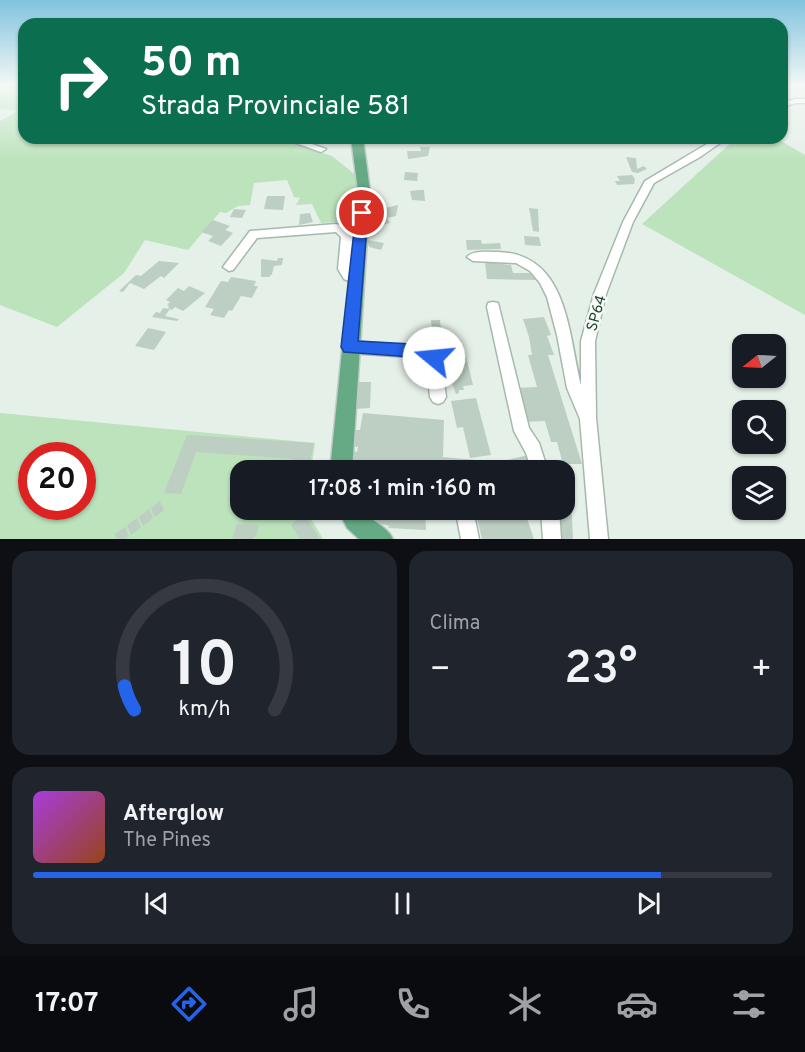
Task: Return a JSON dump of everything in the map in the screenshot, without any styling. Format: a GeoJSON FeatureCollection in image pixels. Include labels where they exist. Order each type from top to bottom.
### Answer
{"type":"FeatureCollection","features":[{"type":"Feature","properties":{"kind":"main road"},"geometry":{"type":"LineString","coordinates":[[341,460],[364,191],[358,144]]}},
{"type":"Feature","properties":{"kind":"main road"},"geometry":{"type":"LineString","coordinates":[[354,520],[366,531],[381,539]]}},
{"type":"Feature","properties":{"kind":"street"},"geometry":{"type":"LineString","coordinates":[[304,144],[321,150]]}},
{"type":"Feature","properties":{"kind":"street","name":"SP64"},"geometry":{"type":"LineString","coordinates":[[598,539],[588,418],[588,341],[606,276],[628,222],[650,181],[714,144]]}},
{"type":"Feature","properties":{"kind":"street"},"geometry":{"type":"LineString","coordinates":[[229,267],[254,234],[336,228],[341,229],[347,236],[344,269],[348,276],[356,279]]}},
{"type":"Feature","properties":{"kind":"street"},"geometry":{"type":"LineString","coordinates":[[473,258],[518,259],[528,263],[540,274],[558,314],[574,388],[588,418]]}},
{"type":"Feature","properties":{"kind":"street"},"geometry":{"type":"LineString","coordinates":[[493,307],[522,431],[536,460]]}},
{"type":"Feature","properties":{"kind":"street"},"geometry":{"type":"LineString","coordinates":[[349,347],[430,352],[434,358],[438,397]]}},
{"type":"Feature","properties":{"kind":"street"},"geometry":{"type":"LineString","coordinates":[[468,520],[470,539]]}},
{"type":"Feature","properties":{"kind":"street"},"geometry":{"type":"LineString","coordinates":[[551,520],[552,539]]}},
{"type":"Feature","properties":{"kind":"green space"},"geometry":{"type":"Polygon","coordinates":[[[10,110],[18,110],[18,144],[296,144],[332,156],[358,177],[352,221],[321,223],[312,204],[296,205],[300,198],[294,197],[287,180],[254,183],[250,205],[238,206],[226,213],[220,212],[188,250],[145,240],[124,273],[57,327],[0,305],[0,121],[17,111],[10,110]]]}},
{"type":"Feature","properties":{"kind":"green space"},"geometry":{"type":"Polygon","coordinates":[[[730,144],[786,144],[805,155],[805,315],[642,224],[730,144]]]}},
{"type":"Feature","properties":{"kind":"green space"},"geometry":{"type":"Polygon","coordinates":[[[0,413],[315,443],[313,460],[230,460],[230,520],[312,520],[323,539],[0,539],[0,413]]]}},
{"type":"Feature","properties":{"kind":"building"},"geometry":{"type":"Polygon","coordinates":[[[420,147],[430,147],[428,156],[408,159],[407,151],[421,151],[420,147]]]}},
{"type":"Feature","properties":{"kind":"building"},"geometry":{"type":"Polygon","coordinates":[[[626,157],[636,158],[637,169],[644,166],[647,169],[638,173],[632,172],[626,157]]]}},
{"type":"Feature","properties":{"kind":"building"},"geometry":{"type":"Polygon","coordinates":[[[405,172],[418,173],[417,181],[404,180],[405,172]]]}},
{"type":"Feature","properties":{"kind":"building"},"geometry":{"type":"Polygon","coordinates":[[[632,175],[635,179],[634,184],[617,185],[615,181],[620,181],[617,176],[632,175]]]}},
{"type":"Feature","properties":{"kind":"building"},"geometry":{"type":"Polygon","coordinates":[[[424,190],[425,201],[412,200],[410,191],[424,190]]]}},
{"type":"Feature","properties":{"kind":"building"},"geometry":{"type":"Polygon","coordinates":[[[267,196],[285,196],[283,210],[264,209],[267,196]]]}},
{"type":"Feature","properties":{"kind":"building"},"geometry":{"type":"Polygon","coordinates":[[[398,205],[396,216],[387,218],[390,223],[375,226],[372,211],[398,205]]]}},
{"type":"Feature","properties":{"kind":"building"},"geometry":{"type":"Polygon","coordinates":[[[529,208],[538,209],[539,232],[533,231],[529,208]]]}},
{"type":"Feature","properties":{"kind":"building"},"geometry":{"type":"Polygon","coordinates":[[[234,209],[246,210],[242,218],[230,217],[234,209]]]}},
{"type":"Feature","properties":{"kind":"building"},"geometry":{"type":"Polygon","coordinates":[[[310,213],[313,222],[299,225],[300,214],[310,213]]]}},
{"type":"Feature","properties":{"kind":"building"},"geometry":{"type":"Polygon","coordinates":[[[213,220],[230,226],[225,230],[233,233],[221,246],[208,241],[213,236],[201,232],[213,220]]]}},
{"type":"Feature","properties":{"kind":"building"},"geometry":{"type":"Polygon","coordinates":[[[524,236],[539,237],[541,246],[525,245],[524,236]]]}},
{"type":"Feature","properties":{"kind":"building"},"geometry":{"type":"Polygon","coordinates":[[[367,240],[384,243],[381,250],[369,247],[367,240]]]}},
{"type":"Feature","properties":{"kind":"building"},"geometry":{"type":"Polygon","coordinates":[[[466,240],[481,240],[482,244],[500,243],[501,249],[467,250],[466,240]]]}},
{"type":"Feature","properties":{"kind":"building"},"geometry":{"type":"Polygon","coordinates":[[[278,258],[283,258],[282,265],[274,266],[269,277],[261,277],[261,259],[277,261],[278,258]]]}},
{"type":"Feature","properties":{"kind":"building"},"geometry":{"type":"Polygon","coordinates":[[[159,261],[179,263],[164,278],[161,276],[144,289],[130,283],[123,292],[119,291],[136,275],[141,276],[159,261]]]}},
{"type":"Feature","properties":{"kind":"building"},"geometry":{"type":"Polygon","coordinates":[[[485,262],[511,265],[513,273],[535,273],[536,280],[487,279],[485,262]]]}},
{"type":"Feature","properties":{"kind":"building"},"geometry":{"type":"Polygon","coordinates":[[[231,277],[256,281],[254,286],[258,286],[252,298],[241,296],[232,311],[229,310],[224,318],[210,315],[214,309],[205,307],[221,281],[228,282],[231,277]]]}},
{"type":"Feature","properties":{"kind":"building"},"geometry":{"type":"Polygon","coordinates":[[[189,286],[205,293],[183,311],[175,307],[172,310],[168,308],[167,305],[170,302],[166,300],[178,288],[184,291],[189,286]]]}},
{"type":"Feature","properties":{"kind":"building"},"geometry":{"type":"Polygon","coordinates":[[[163,308],[170,309],[165,316],[179,319],[177,321],[152,317],[156,312],[160,313],[163,308]]]}},
{"type":"Feature","properties":{"kind":"building"},"geometry":{"type":"Polygon","coordinates":[[[544,317],[551,335],[547,336],[554,355],[548,355],[582,464],[575,464],[575,460],[562,460],[557,442],[551,442],[545,421],[524,422],[516,388],[537,387],[528,355],[532,355],[523,319],[544,317]]]}},
{"type":"Feature","properties":{"kind":"building"},"geometry":{"type":"Polygon","coordinates":[[[431,320],[440,320],[441,330],[432,330],[431,320]]]}},
{"type":"Feature","properties":{"kind":"building"},"geometry":{"type":"Polygon","coordinates":[[[148,328],[166,332],[154,350],[135,346],[148,328]]]}},
{"type":"Feature","properties":{"kind":"building"},"geometry":{"type":"Polygon","coordinates":[[[441,350],[465,352],[473,385],[463,386],[464,390],[459,390],[456,394],[449,375],[443,375],[441,350]]]}},
{"type":"Feature","properties":{"kind":"building"},"geometry":{"type":"Polygon","coordinates":[[[356,382],[371,382],[370,408],[354,409],[356,382]]]}},
{"type":"Feature","properties":{"kind":"building"},"geometry":{"type":"Polygon","coordinates":[[[476,398],[491,455],[470,458],[463,427],[457,428],[451,401],[476,398]]]}},
{"type":"Feature","properties":{"kind":"building"},"geometry":{"type":"Polygon","coordinates":[[[363,413],[444,420],[443,457],[476,460],[350,460],[352,451],[357,452],[358,447],[352,446],[355,430],[360,430],[363,413]]]}},
{"type":"Feature","properties":{"kind":"building"},"geometry":{"type":"Polygon","coordinates":[[[187,435],[314,443],[310,460],[196,452],[181,494],[164,493],[187,435]]]}},
{"type":"Feature","properties":{"kind":"building"},"geometry":{"type":"Polygon","coordinates":[[[528,455],[530,460],[507,460],[528,455]]]}},
{"type":"Feature","properties":{"kind":"building"},"geometry":{"type":"Polygon","coordinates":[[[160,501],[164,510],[155,517],[151,508],[160,501]]]}},
{"type":"Feature","properties":{"kind":"building"},"geometry":{"type":"Polygon","coordinates":[[[149,509],[153,518],[143,526],[139,517],[149,509]]]}},
{"type":"Feature","properties":{"kind":"building"},"geometry":{"type":"Polygon","coordinates":[[[137,518],[141,527],[131,535],[127,525],[137,518]]]}},
{"type":"Feature","properties":{"kind":"building"},"geometry":{"type":"Polygon","coordinates":[[[297,520],[308,520],[320,539],[300,539],[291,525],[297,520]]]}},
{"type":"Feature","properties":{"kind":"building"},"geometry":{"type":"Polygon","coordinates":[[[375,520],[426,520],[426,530],[388,528],[389,526],[375,520]]]}},
{"type":"Feature","properties":{"kind":"building"},"geometry":{"type":"Polygon","coordinates":[[[477,520],[527,520],[534,539],[482,539],[477,520]]]}},
{"type":"Feature","properties":{"kind":"building"},"geometry":{"type":"Polygon","coordinates":[[[555,520],[572,520],[573,539],[556,539],[555,520]]]}},
{"type":"Feature","properties":{"kind":"building"},"geometry":{"type":"Polygon","coordinates":[[[237,524],[259,525],[256,536],[252,539],[232,539],[237,524]]]}},
{"type":"Feature","properties":{"kind":"building"},"geometry":{"type":"Polygon","coordinates":[[[125,527],[129,536],[126,539],[117,539],[115,534],[125,527]]]}},
{"type":"Feature","properties":{"kind":"route"},"geometry":{"type":"LineString","coordinates":[[362,213],[349,347],[430,352],[434,358]]}}]}
